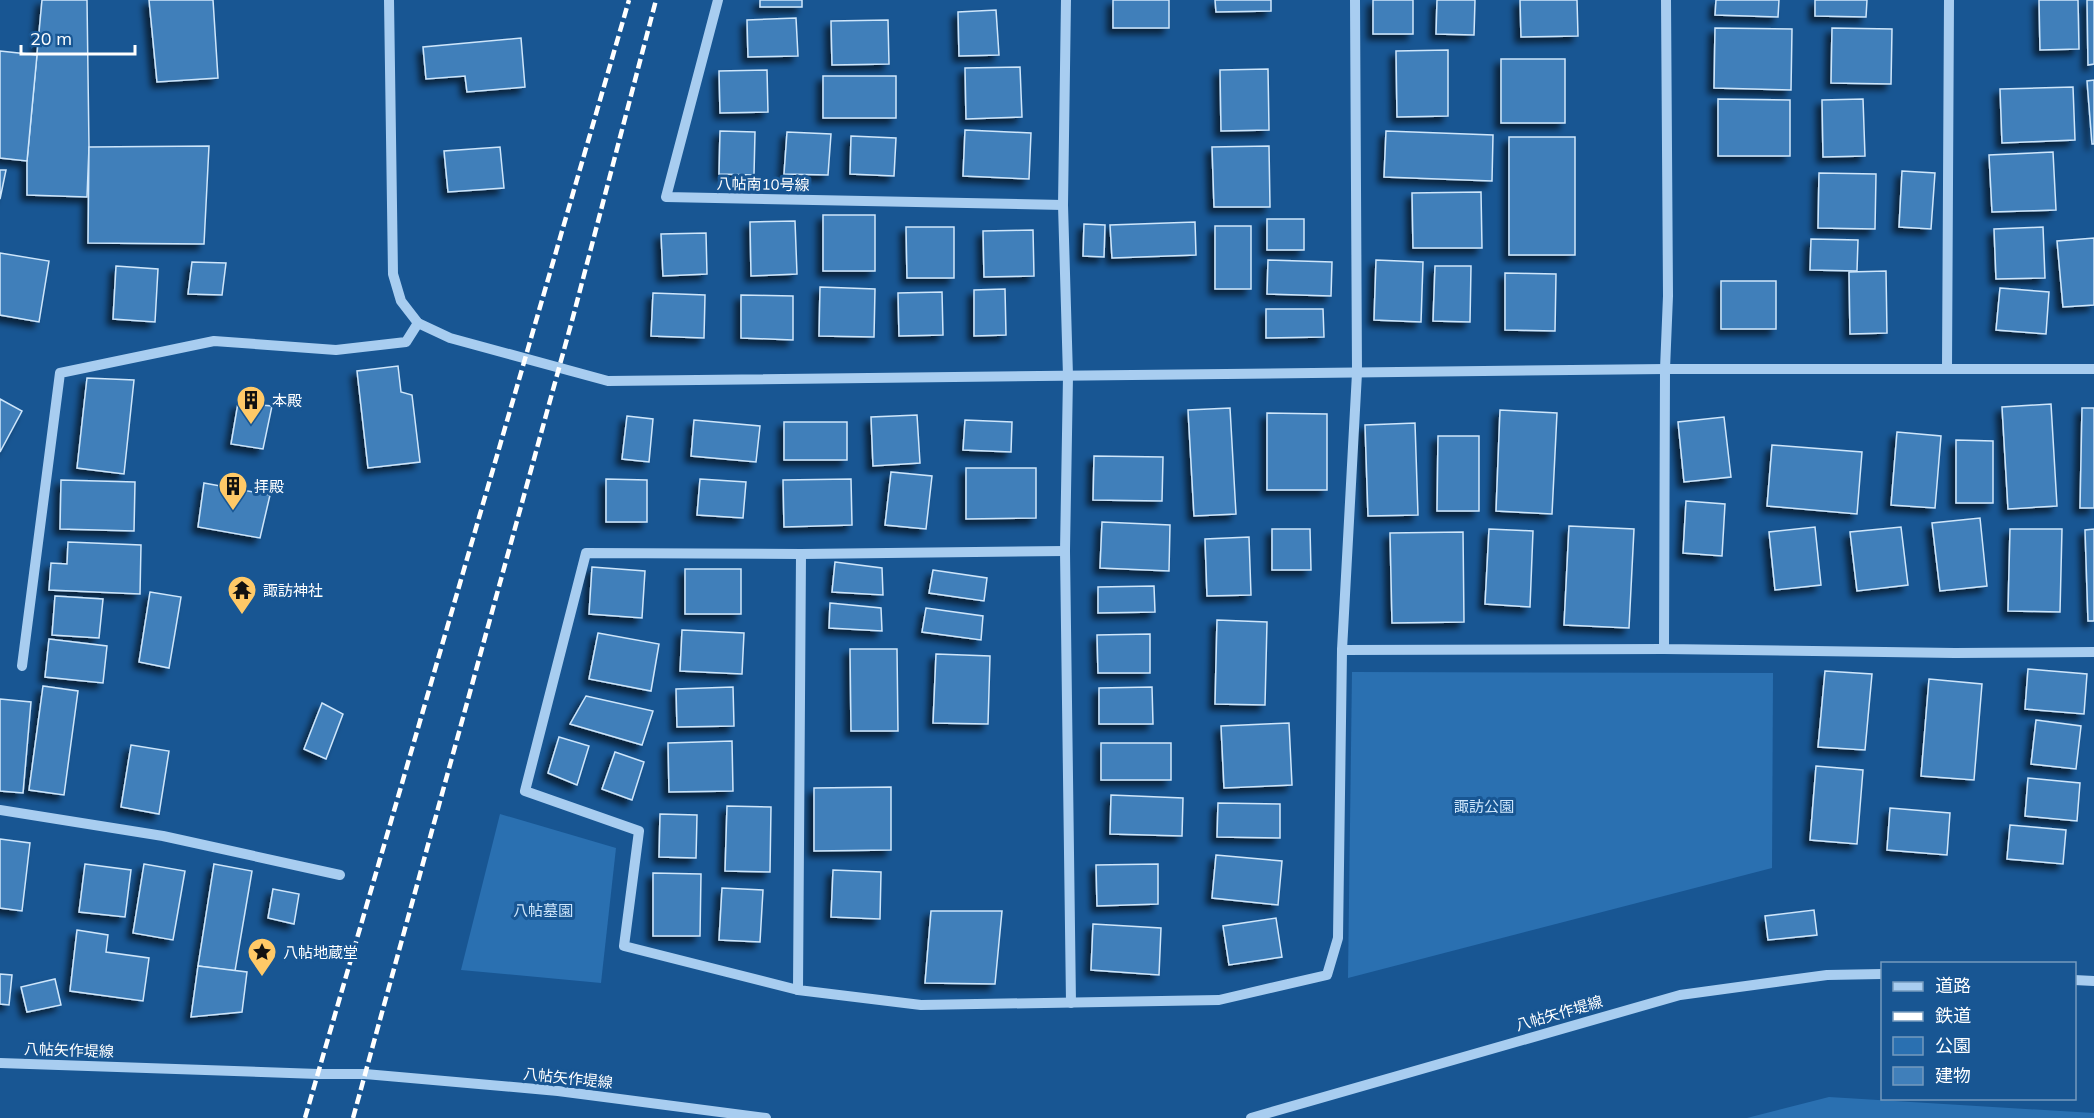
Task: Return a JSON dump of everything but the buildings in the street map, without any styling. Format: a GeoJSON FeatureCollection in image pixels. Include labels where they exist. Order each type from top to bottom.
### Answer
{"type":"FeatureCollection","features":[{"type":"Feature","properties":{"kind":"street"},"geometry":{"type":"LineString","coordinates":[[389,0],[393,273],[401,301],[418,323],[450,338],[608,381],[1665,369],[2094,369]]}},
{"type":"Feature","properties":{"kind":"street","name":"八帖南10号線"},"geometry":{"type":"LineString","coordinates":[[718,0],[666,197],[1063,206]]}},
{"type":"Feature","properties":{"kind":"street"},"geometry":{"type":"LineString","coordinates":[[1065,0],[1063,206],[1068,376],[1065,551],[1071,1003]]}},
{"type":"Feature","properties":{"kind":"street"},"geometry":{"type":"LineString","coordinates":[[1065,551],[801,554],[586,553],[525,791],[639,831],[624,946],[798,990],[921,1005],[1220,1000],[1327,975],[1338,938],[1342,650],[1357,373],[1355,0]]}},
{"type":"Feature","properties":{"kind":"street"},"geometry":{"type":"LineString","coordinates":[[1664,649],[1665,369],[1668,296],[1666,0]]}},
{"type":"Feature","properties":{"kind":"street"},"geometry":{"type":"LineString","coordinates":[[1947,369],[1950,0]]}},
{"type":"Feature","properties":{"kind":"street"},"geometry":{"type":"LineString","coordinates":[[22,666],[60,373],[214,341],[336,350],[406,342],[418,323]]}},
{"type":"Feature","properties":{"kind":"street"},"geometry":{"type":"LineString","coordinates":[[798,990],[801,554]]}},
{"type":"Feature","properties":{"kind":"street"},"geometry":{"type":"LineString","coordinates":[[1342,650],[1664,649],[1955,653],[2094,652]]}},
{"type":"Feature","properties":{"kind":"street"},"geometry":{"type":"LineString","coordinates":[[0,810],[163,836],[340,875]]}},
{"type":"Feature","properties":{"kind":"street","name":"八帖矢作堤線"},"geometry":{"type":"LineString","coordinates":[[1251,1118],[1680,995],[1827,975],[1881,974]]}},
{"type":"Feature","properties":{"kind":"street"},"geometry":{"type":"LineString","coordinates":[[2076,980],[2094,981]]}},
{"type":"Feature","properties":{"kind":"street","name":"八帖矢作堤線"},"geometry":{"type":"LineString","coordinates":[[0,1063],[365,1074],[558,1091],[766,1118]]}},
{"type":"Feature","properties":{"kind":"green space","name":"諏訪公園"},"geometry":{"type":"Polygon","coordinates":[[[1352,672],[1773,673],[1772,868],[1348,978],[1352,672]]]}},
{"type":"Feature","properties":{"kind":"green space","name":"八帖墓園"},"geometry":{"type":"Polygon","coordinates":[[[500,814],[616,848],[601,983],[461,970],[500,814]]]}},
{"type":"Feature","properties":{"kind":"green space"},"geometry":{"type":"Polygon","coordinates":[[[1829,1097],[2094,1113],[2094,1118],[1747,1118],[1829,1097]]]}},
{"type":"Feature","properties":{"kind":"railway"},"geometry":{"type":"LineString","coordinates":[[305,1118],[629,0]]}},
{"type":"Feature","properties":{"kind":"railway"},"geometry":{"type":"LineString","coordinates":[[353,1118],[573,317],[656,0]]}},
{"type":"Feature","properties":{"kind":"place","name":"本殿"},"geometry":{"type":"Point","coordinates":[251,426]}},
{"type":"Feature","properties":{"kind":"place","name":"拝殿"},"geometry":{"type":"Point","coordinates":[233,512]}},
{"type":"Feature","properties":{"kind":"place","name":"諏訪神社"},"geometry":{"type":"Point","coordinates":[242,616]}},
{"type":"Feature","properties":{"kind":"place","name":"八帖地蔵堂"},"geometry":{"type":"Point","coordinates":[262,978]}}]}
